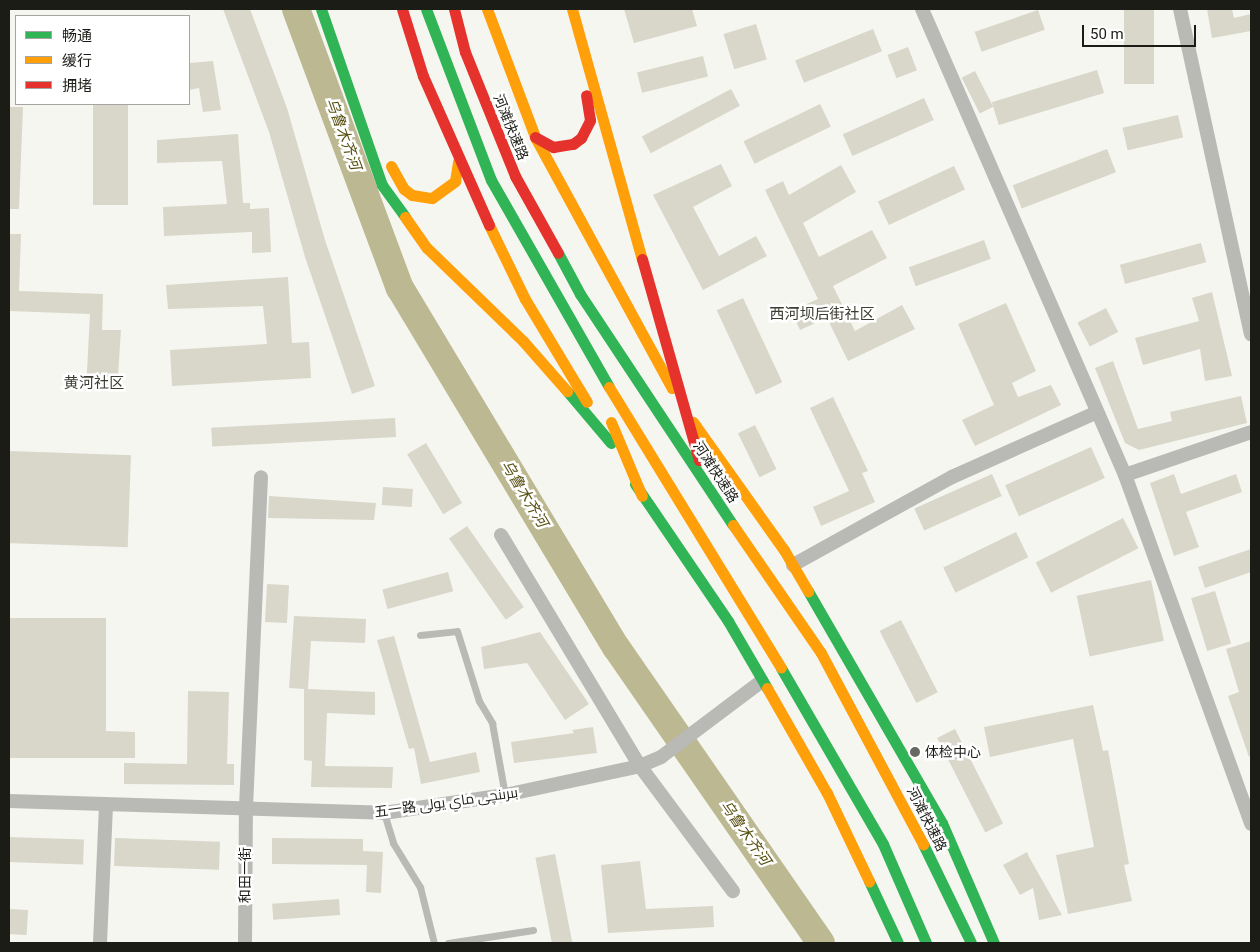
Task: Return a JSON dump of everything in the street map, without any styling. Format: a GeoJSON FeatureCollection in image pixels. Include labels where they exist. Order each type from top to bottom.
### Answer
{"type":"FeatureCollection","features":[{"type":"Feature","properties":{"kind":"main road"},"geometry":{"type":"LineString","coordinates":[[321,9],[382,185],[427,248],[523,341],[611,443]]}},
{"type":"Feature","properties":{"kind":"main road"},"geometry":{"type":"LineString","coordinates":[[334,9],[381,149],[404,189],[422,198],[441,195],[456,181],[458,161]]}},
{"type":"Feature","properties":{"kind":"main road"},"geometry":{"type":"LineString","coordinates":[[402,9],[423,76],[458,161],[526,299],[642,496],[728,621],[828,794],[898,943]]}},
{"type":"Feature","properties":{"kind":"main road"},"geometry":{"type":"LineString","coordinates":[[426,9],[492,180],[568,318],[873,827],[926,943]]}},
{"type":"Feature","properties":{"kind":"main road","name":"河滩快速路"},"geometry":{"type":"LineString","coordinates":[[454,9],[465,52],[515,176],[580,294],[612,337],[707,487],[821,653],[917,830],[970,943]]}},
{"type":"Feature","properties":{"kind":"main road"},"geometry":{"type":"LineString","coordinates":[[487,9],[535,137],[600,263],[686,413],[793,565],[942,823],[994,943]]}},
{"type":"Feature","properties":{"kind":"main road"},"geometry":{"type":"LineString","coordinates":[[535,137],[553,147],[573,144],[587,130],[590,120],[562,9]]}},
{"type":"Feature","properties":{"kind":"main road"},"geometry":{"type":"LineString","coordinates":[[572,9],[707,487]]}},
{"type":"Feature","properties":{"kind":"main road"},"geometry":{"type":"LineString","coordinates":[[568,318],[642,496]]}},
{"type":"Feature","properties":{"kind":"street"},"geometry":{"type":"LineString","coordinates":[[922,9],[1125,475],[1251,824]]}},
{"type":"Feature","properties":{"kind":"street"},"geometry":{"type":"LineString","coordinates":[[1180,9],[1251,334]]}},
{"type":"Feature","properties":{"kind":"street"},"geometry":{"type":"LineString","coordinates":[[793,565],[952,477],[1097,412]]}},
{"type":"Feature","properties":{"kind":"street"},"geometry":{"type":"LineString","coordinates":[[1125,475],[1251,432]]}},
{"type":"Feature","properties":{"kind":"street","name":"和田一街"},"geometry":{"type":"LineString","coordinates":[[245,943],[246,807],[261,477]]}},
{"type":"Feature","properties":{"kind":"street"},"geometry":{"type":"LineString","coordinates":[[500,535],[640,766],[733,891]]}},
{"type":"Feature","properties":{"kind":"street","name":"五一路 بىرىنچى ماي يولى"},"geometry":{"type":"LineString","coordinates":[[9,801],[246,807],[384,813],[505,795],[640,766],[662,757],[726,712],[762,681]]}},
{"type":"Feature","properties":{"kind":"street"},"geometry":{"type":"LineString","coordinates":[[100,943],[106,804]]}},
{"type":"Feature","properties":{"kind":"lane"},"geometry":{"type":"LineString","coordinates":[[420,635],[457,631],[479,700],[492,723],[505,795]]}},
{"type":"Feature","properties":{"kind":"lane"},"geometry":{"type":"LineString","coordinates":[[384,813],[393,843],[420,887],[434,943]]}},
{"type":"Feature","properties":{"kind":"lane"},"geometry":{"type":"LineString","coordinates":[[448,943],[533,930]]}},
{"type":"Feature","properties":{"kind":"building"},"geometry":{"type":"Polygon","coordinates":[[[223,9],[250,9],[287,108],[325,240],[375,386],[352,394],[305,257],[269,132],[223,9]]]}},
{"type":"Feature","properties":{"kind":"building"},"geometry":{"type":"Polygon","coordinates":[[[624,9],[692,9],[697,26],[634,43],[624,9]]]}},
{"type":"Feature","properties":{"kind":"building"},"geometry":{"type":"Polygon","coordinates":[[[1124,9],[1154,9],[1154,84],[1124,84],[1124,9]]]}},
{"type":"Feature","properties":{"kind":"building"},"geometry":{"type":"Polygon","coordinates":[[[1207,9],[1232,9],[1234,18],[1251,14],[1251,31],[1212,38],[1207,9]]]}},
{"type":"Feature","properties":{"kind":"building"},"geometry":{"type":"Polygon","coordinates":[[[1038,10],[1045,30],[981,52],[975,32],[1038,10]]]}},
{"type":"Feature","properties":{"kind":"building"},"geometry":{"type":"Polygon","coordinates":[[[756,24],[767,59],[734,69],[723,34],[756,24]]]}},
{"type":"Feature","properties":{"kind":"building"},"geometry":{"type":"Polygon","coordinates":[[[873,29],[882,51],[804,83],[795,60],[873,29]]]}},
{"type":"Feature","properties":{"kind":"building"},"geometry":{"type":"Polygon","coordinates":[[[908,47],[917,70],[896,78],[887,55],[908,47]]]}},
{"type":"Feature","properties":{"kind":"building"},"geometry":{"type":"Polygon","coordinates":[[[703,56],[708,76],[642,93],[637,72],[703,56]]]}},
{"type":"Feature","properties":{"kind":"building"},"geometry":{"type":"Polygon","coordinates":[[[213,61],[221,110],[203,112],[199,88],[190,90],[190,63],[213,61]]]}},
{"type":"Feature","properties":{"kind":"building"},"geometry":{"type":"Polygon","coordinates":[[[1097,70],[1104,93],[999,125],[992,102],[1097,70]]]}},
{"type":"Feature","properties":{"kind":"building"},"geometry":{"type":"Polygon","coordinates":[[[975,71],[993,107],[980,113],[962,78],[975,71]]]}},
{"type":"Feature","properties":{"kind":"building"},"geometry":{"type":"Polygon","coordinates":[[[731,89],[740,106],[651,153],[642,136],[731,89]]]}},
{"type":"Feature","properties":{"kind":"building"},"geometry":{"type":"Polygon","coordinates":[[[924,98],[934,120],[852,156],[843,134],[924,98]]]}},
{"type":"Feature","properties":{"kind":"building"},"geometry":{"type":"Polygon","coordinates":[[[820,104],[831,126],[755,164],[744,141],[820,104]]]}},
{"type":"Feature","properties":{"kind":"building"},"geometry":{"type":"Polygon","coordinates":[[[93,105],[128,105],[128,205],[93,205],[93,105]]]}},
{"type":"Feature","properties":{"kind":"building"},"geometry":{"type":"Polygon","coordinates":[[[9,107],[23,107],[19,209],[9,209],[9,107]]]}},
{"type":"Feature","properties":{"kind":"building"},"geometry":{"type":"Polygon","coordinates":[[[1178,115],[1183,137],[1128,150],[1122,128],[1178,115]]]}},
{"type":"Feature","properties":{"kind":"building"},"geometry":{"type":"Polygon","coordinates":[[[238,134],[243,203],[250,203],[250,209],[269,208],[271,252],[252,253],[252,232],[164,236],[163,207],[227,204],[222,161],[157,163],[157,140],[238,134]]]}},
{"type":"Feature","properties":{"kind":"building"},"geometry":{"type":"Polygon","coordinates":[[[1107,149],[1116,172],[1022,209],[1013,185],[1107,149]]]}},
{"type":"Feature","properties":{"kind":"building"},"geometry":{"type":"Polygon","coordinates":[[[721,164],[732,186],[693,207],[719,256],[756,236],[767,256],[703,290],[653,195],[721,164]]]}},
{"type":"Feature","properties":{"kind":"building"},"geometry":{"type":"Polygon","coordinates":[[[841,165],[856,192],[803,223],[819,257],[872,230],[887,258],[833,286],[855,331],[902,305],[915,329],[848,361],[827,318],[800,330],[791,311],[818,299],[765,190],[783,181],[789,195],[841,165]]]}},
{"type":"Feature","properties":{"kind":"building"},"geometry":{"type":"Polygon","coordinates":[[[954,166],[965,190],[889,225],[878,201],[954,166]]]}},
{"type":"Feature","properties":{"kind":"building"},"geometry":{"type":"Polygon","coordinates":[[[9,234],[21,234],[19,291],[103,294],[102,330],[121,330],[117,391],[86,390],[90,314],[9,311],[9,234]]]}},
{"type":"Feature","properties":{"kind":"building"},"geometry":{"type":"Polygon","coordinates":[[[984,240],[991,259],[916,286],[909,267],[984,240]]]}},
{"type":"Feature","properties":{"kind":"building"},"geometry":{"type":"Polygon","coordinates":[[[1201,243],[1206,262],[1125,284],[1120,265],[1201,243]]]}},
{"type":"Feature","properties":{"kind":"building"},"geometry":{"type":"Polygon","coordinates":[[[288,277],[292,343],[309,342],[311,378],[172,386],[170,350],[267,344],[263,306],[168,309],[166,285],[288,277]]]}},
{"type":"Feature","properties":{"kind":"building"},"geometry":{"type":"Polygon","coordinates":[[[1212,292],[1232,376],[1205,381],[1200,349],[1143,365],[1135,338],[1199,321],[1192,298],[1212,292]]]}},
{"type":"Feature","properties":{"kind":"building"},"geometry":{"type":"Polygon","coordinates":[[[743,298],[782,382],[756,395],[717,310],[743,298]]]}},
{"type":"Feature","properties":{"kind":"building"},"geometry":{"type":"Polygon","coordinates":[[[1006,303],[1036,371],[1012,383],[1018,397],[1051,385],[1061,405],[975,446],[962,420],[994,405],[958,324],[1006,303]]]}},
{"type":"Feature","properties":{"kind":"building"},"geometry":{"type":"Polygon","coordinates":[[[1106,308],[1118,332],[1090,347],[1077,323],[1106,308]]]}},
{"type":"Feature","properties":{"kind":"building"},"geometry":{"type":"Polygon","coordinates":[[[1113,361],[1138,429],[1172,421],[1170,412],[1241,396],[1247,423],[1139,450],[1125,443],[1095,368],[1113,361]]]}},
{"type":"Feature","properties":{"kind":"building"},"geometry":{"type":"Polygon","coordinates":[[[833,397],[868,471],[862,473],[875,502],[821,526],[813,507],[849,491],[810,408],[833,397]]]}},
{"type":"Feature","properties":{"kind":"building"},"geometry":{"type":"Polygon","coordinates":[[[395,418],[396,437],[212,447],[211,428],[395,418]]]}},
{"type":"Feature","properties":{"kind":"building"},"geometry":{"type":"Polygon","coordinates":[[[755,425],[776,469],[759,477],[738,433],[755,425]]]}},
{"type":"Feature","properties":{"kind":"building"},"geometry":{"type":"Polygon","coordinates":[[[426,443],[462,503],[443,514],[407,454],[426,443]]]}},
{"type":"Feature","properties":{"kind":"building"},"geometry":{"type":"Polygon","coordinates":[[[1091,447],[1105,478],[1019,516],[1005,485],[1091,447]]]}},
{"type":"Feature","properties":{"kind":"building"},"geometry":{"type":"Polygon","coordinates":[[[9,451],[131,455],[128,547],[9,543],[9,451]]]}},
{"type":"Feature","properties":{"kind":"building"},"geometry":{"type":"Polygon","coordinates":[[[992,474],[1002,496],[924,530],[914,509],[992,474]]]}},
{"type":"Feature","properties":{"kind":"building"},"geometry":{"type":"Polygon","coordinates":[[[1174,474],[1181,494],[1236,474],[1242,492],[1186,512],[1199,547],[1174,556],[1150,483],[1174,474]]]}},
{"type":"Feature","properties":{"kind":"building"},"geometry":{"type":"Polygon","coordinates":[[[383,487],[413,489],[412,507],[382,505],[383,487]]]}},
{"type":"Feature","properties":{"kind":"building"},"geometry":{"type":"Polygon","coordinates":[[[269,496],[376,503],[374,520],[268,518],[269,496]]]}},
{"type":"Feature","properties":{"kind":"building"},"geometry":{"type":"Polygon","coordinates":[[[1123,518],[1138,548],[1051,593],[1036,562],[1123,518]]]}},
{"type":"Feature","properties":{"kind":"building"},"geometry":{"type":"Polygon","coordinates":[[[467,526],[524,607],[506,620],[449,539],[467,526]]]}},
{"type":"Feature","properties":{"kind":"building"},"geometry":{"type":"Polygon","coordinates":[[[1016,532],[1028,557],[955,593],[943,568],[1016,532]]]}},
{"type":"Feature","properties":{"kind":"building"},"geometry":{"type":"Polygon","coordinates":[[[1251,549],[1251,572],[1205,588],[1198,567],[1251,549]]]}},
{"type":"Feature","properties":{"kind":"building"},"geometry":{"type":"Polygon","coordinates":[[[448,572],[453,591],[387,609],[382,590],[448,572]]]}},
{"type":"Feature","properties":{"kind":"building"},"geometry":{"type":"Polygon","coordinates":[[[1151,580],[1164,641],[1090,656],[1077,596],[1151,580]]]}},
{"type":"Feature","properties":{"kind":"building"},"geometry":{"type":"Polygon","coordinates":[[[267,584],[289,585],[287,623],[265,622],[267,584]]]}},
{"type":"Feature","properties":{"kind":"building"},"geometry":{"type":"Polygon","coordinates":[[[1215,591],[1231,644],[1207,651],[1191,598],[1215,591]]]}},
{"type":"Feature","properties":{"kind":"building"},"geometry":{"type":"Polygon","coordinates":[[[294,616],[366,619],[365,643],[311,641],[308,689],[375,692],[375,715],[327,713],[325,766],[393,767],[392,788],[311,787],[312,761],[304,760],[304,689],[289,688],[294,616]]]}},
{"type":"Feature","properties":{"kind":"building"},"geometry":{"type":"Polygon","coordinates":[[[9,618],[106,618],[106,731],[135,732],[135,758],[9,758],[9,618]]]}},
{"type":"Feature","properties":{"kind":"building"},"geometry":{"type":"Polygon","coordinates":[[[901,620],[938,692],[916,703],[880,631],[901,620]]]}},
{"type":"Feature","properties":{"kind":"building"},"geometry":{"type":"Polygon","coordinates":[[[540,632],[589,704],[565,720],[527,663],[484,669],[481,647],[540,632]]]}},
{"type":"Feature","properties":{"kind":"building"},"geometry":{"type":"Polygon","coordinates":[[[394,636],[430,762],[476,752],[480,772],[421,784],[414,748],[409,749],[377,640],[394,636]]]}},
{"type":"Feature","properties":{"kind":"building"},"geometry":{"type":"Polygon","coordinates":[[[1251,641],[1251,756],[1249,757],[1228,696],[1239,692],[1226,649],[1251,641]]]}},
{"type":"Feature","properties":{"kind":"building"},"geometry":{"type":"Polygon","coordinates":[[[188,691],[229,692],[227,764],[234,764],[234,785],[124,784],[124,763],[187,764],[188,691]]]}},
{"type":"Feature","properties":{"kind":"building"},"geometry":{"type":"Polygon","coordinates":[[[1093,705],[1103,751],[1108,750],[1129,864],[1124,865],[1132,901],[1068,914],[1056,855],[1094,847],[1073,739],[990,757],[984,727],[1093,705]]]}},
{"type":"Feature","properties":{"kind":"building"},"geometry":{"type":"Polygon","coordinates":[[[593,727],[597,753],[514,763],[511,742],[574,733],[572,730],[593,727]]]}},
{"type":"Feature","properties":{"kind":"building"},"geometry":{"type":"Polygon","coordinates":[[[955,729],[1003,823],[985,833],[937,738],[955,729]]]}},
{"type":"Feature","properties":{"kind":"building"},"geometry":{"type":"Polygon","coordinates":[[[9,837],[84,840],[83,865],[9,862],[9,837]]]}},
{"type":"Feature","properties":{"kind":"building"},"geometry":{"type":"Polygon","coordinates":[[[115,838],[220,842],[219,870],[114,866],[115,838]]]}},
{"type":"Feature","properties":{"kind":"building"},"geometry":{"type":"Polygon","coordinates":[[[272,838],[363,839],[363,851],[383,852],[381,893],[366,892],[367,865],[272,864],[272,838]]]}},
{"type":"Feature","properties":{"kind":"building"},"geometry":{"type":"Polygon","coordinates":[[[1027,852],[1062,915],[1039,920],[1033,888],[1020,895],[1003,865],[1027,852]]]}},
{"type":"Feature","properties":{"kind":"building"},"geometry":{"type":"Polygon","coordinates":[[[555,854],[572,943],[552,943],[535,858],[555,854]]]}},
{"type":"Feature","properties":{"kind":"building"},"geometry":{"type":"Polygon","coordinates":[[[640,861],[646,909],[713,906],[714,927],[608,933],[601,865],[640,861]]]}},
{"type":"Feature","properties":{"kind":"building"},"geometry":{"type":"Polygon","coordinates":[[[339,899],[340,915],[273,920],[272,904],[339,899]]]}},
{"type":"Feature","properties":{"kind":"building"},"geometry":{"type":"Polygon","coordinates":[[[9,909],[28,910],[27,935],[9,934],[9,909]]]}},
{"type":"Feature","properties":{"kind":"waterway","name":"乌鲁木齐河"},"geometry":{"type":"LineString","coordinates":[[296,9],[400,288],[616,647],[821,943]]}},
{"type":"Feature","properties":{"kind":"traffic: fast"},"geometry":{"type":"LineString","coordinates":[[321,9],[382,185],[405,217]]}},
{"type":"Feature","properties":{"kind":"traffic: fast"},"geometry":{"type":"LineString","coordinates":[[426,9],[491,180],[609,387]]}},
{"type":"Feature","properties":{"kind":"traffic: fast"},"geometry":{"type":"LineString","coordinates":[[558,253],[580,294],[733,525]]}},
{"type":"Feature","properties":{"kind":"traffic: fast"},"geometry":{"type":"LineString","coordinates":[[567,391],[611,443]]}},
{"type":"Feature","properties":{"kind":"traffic: fast"},"geometry":{"type":"LineString","coordinates":[[635,484],[728,621],[767,688]]}},
{"type":"Feature","properties":{"kind":"traffic: fast"},"geometry":{"type":"LineString","coordinates":[[808,591],[942,823],[994,943]]}},
{"type":"Feature","properties":{"kind":"traffic: fast"},"geometry":{"type":"LineString","coordinates":[[781,668],[883,844],[926,943]]}},
{"type":"Feature","properties":{"kind":"traffic: fast"},"geometry":{"type":"LineString","coordinates":[[923,844],[971,943]]}},
{"type":"Feature","properties":{"kind":"traffic: fast"},"geometry":{"type":"LineString","coordinates":[[869,881],[898,943]]}},
{"type":"Feature","properties":{"kind":"traffic: slow"},"geometry":{"type":"LineString","coordinates":[[487,9],[535,137],[672,388]]}},
{"type":"Feature","properties":{"kind":"traffic: slow"},"geometry":{"type":"LineString","coordinates":[[572,9],[642,259]]}},
{"type":"Feature","properties":{"kind":"traffic: slow"},"geometry":{"type":"LineString","coordinates":[[391,166],[404,189],[412,195],[432,198],[455,181],[458,161]]}},
{"type":"Feature","properties":{"kind":"traffic: slow"},"geometry":{"type":"LineString","coordinates":[[405,217],[427,248],[523,341],[567,391]]}},
{"type":"Feature","properties":{"kind":"traffic: slow"},"geometry":{"type":"LineString","coordinates":[[489,225],[525,299],[587,402]]}},
{"type":"Feature","properties":{"kind":"traffic: slow"},"geometry":{"type":"LineString","coordinates":[[609,387],[781,668]]}},
{"type":"Feature","properties":{"kind":"traffic: slow"},"geometry":{"type":"LineString","coordinates":[[611,422],[642,496]]}},
{"type":"Feature","properties":{"kind":"traffic: slow"},"geometry":{"type":"LineString","coordinates":[[693,422],[784,550],[808,591]]}},
{"type":"Feature","properties":{"kind":"traffic: slow"},"geometry":{"type":"LineString","coordinates":[[733,525],[821,653],[923,844]]}},
{"type":"Feature","properties":{"kind":"traffic: slow"},"geometry":{"type":"LineString","coordinates":[[767,688],[827,793],[869,881]]}},
{"type":"Feature","properties":{"kind":"traffic: jam"},"geometry":{"type":"LineString","coordinates":[[402,9],[423,76],[489,225]]}},
{"type":"Feature","properties":{"kind":"traffic: jam"},"geometry":{"type":"LineString","coordinates":[[454,9],[465,52],[515,176],[558,253]]}},
{"type":"Feature","properties":{"kind":"traffic: jam"},"geometry":{"type":"LineString","coordinates":[[535,137],[553,147],[573,144],[581,138],[590,120],[586,95]]}},
{"type":"Feature","properties":{"kind":"traffic: jam"},"geometry":{"type":"LineString","coordinates":[[642,259],[699,460]]}},
{"type":"Feature","properties":{"kind":"place","name":"体检中心"},"geometry":{"type":"Point","coordinates":[915,752]}},
{"type":"Feature","properties":{"kind":"district","name":"西河坝后街社区"},"geometry":{"type":"Point","coordinates":[822,315]}},
{"type":"Feature","properties":{"kind":"district","name":"黄河社区"},"geometry":{"type":"Point","coordinates":[94,384]}}]}
